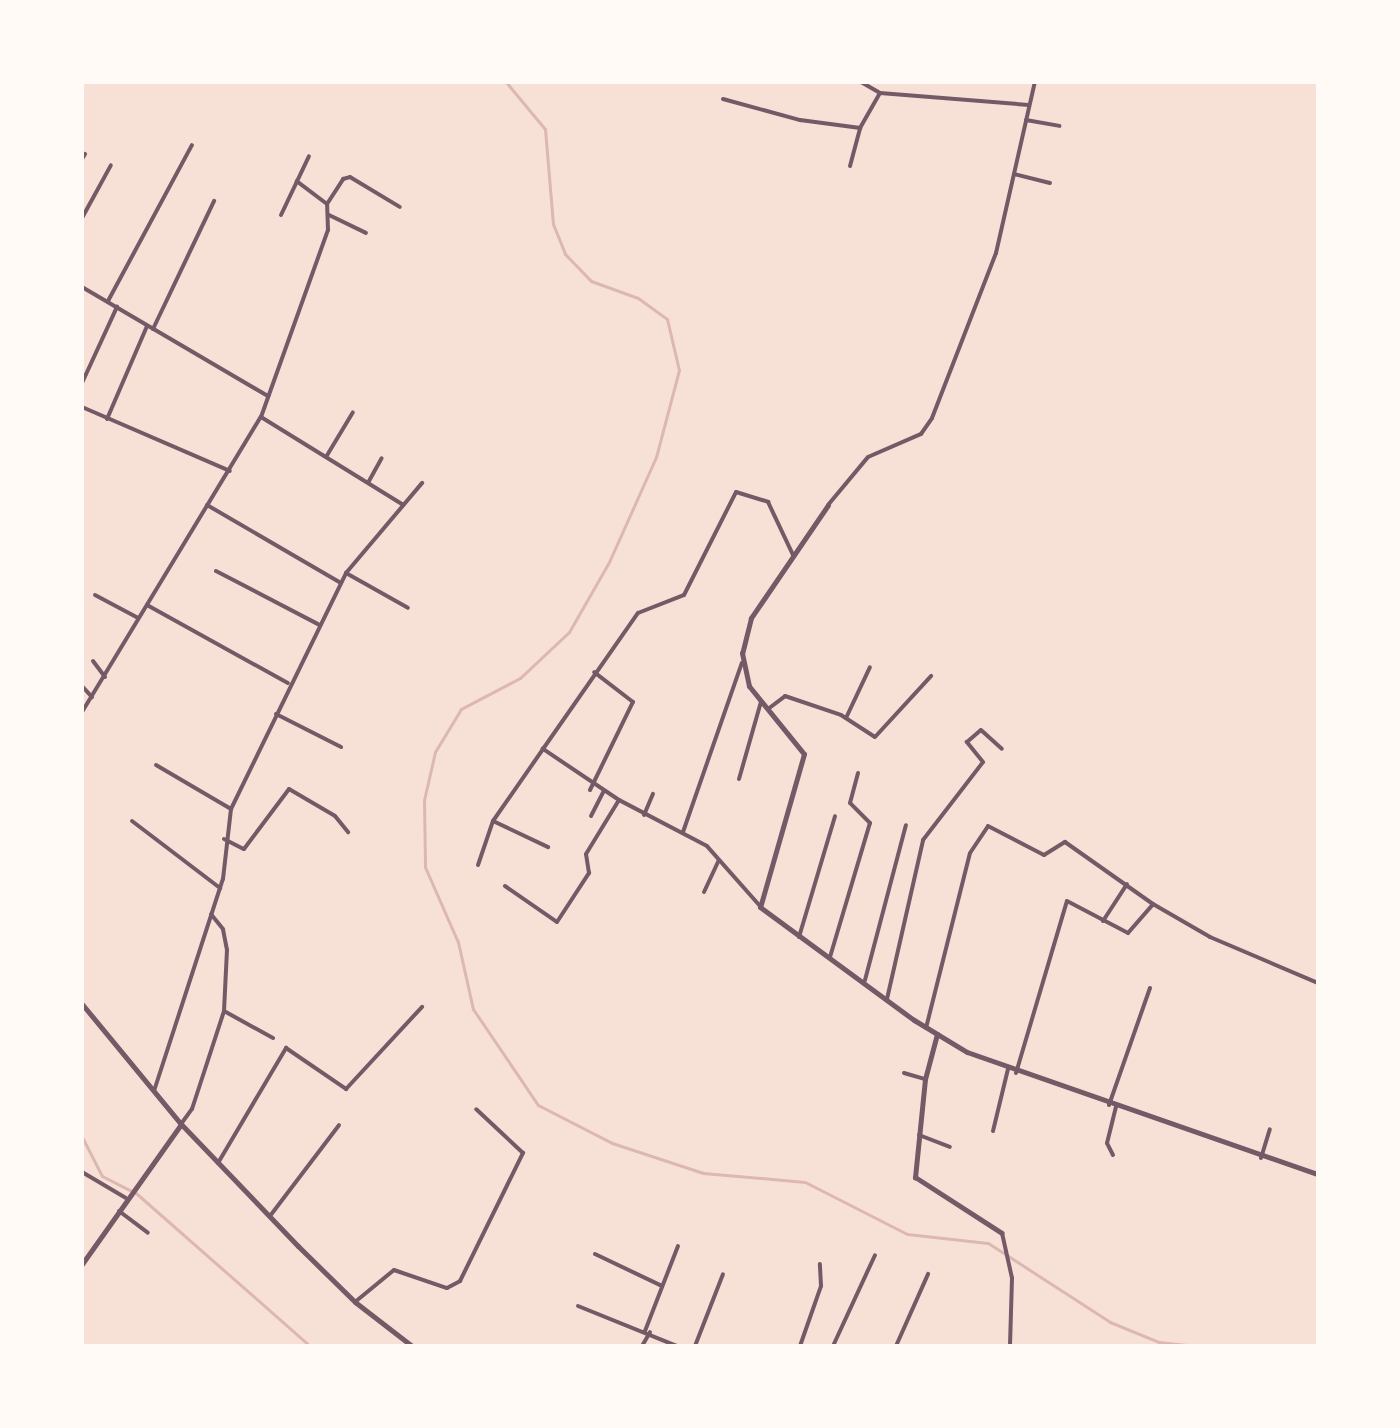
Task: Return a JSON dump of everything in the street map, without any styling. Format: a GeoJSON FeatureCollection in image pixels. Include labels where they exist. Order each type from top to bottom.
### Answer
{"type":"FeatureCollection","features":[{"type":"Feature","properties":{"kind":"street"},"geometry":{"type":"LineString","coordinates":[[861,82],[880,93],[1029,105]]}},
{"type":"Feature","properties":{"kind":"street"},"geometry":{"type":"LineString","coordinates":[[683,832],[742,663],[751,618],[828,505],[877,449],[913,439],[927,428],[982,296],[1035,82]]}},
{"type":"Feature","properties":{"kind":"street"},"geometry":{"type":"LineString","coordinates":[[850,166],[860,128],[880,93]]}},
{"type":"Feature","properties":{"kind":"street"},"geometry":{"type":"LineString","coordinates":[[723,99],[800,120],[860,128]]}},
{"type":"Feature","properties":{"kind":"street"},"geometry":{"type":"LineString","coordinates":[[1026,120],[1059,126]]}},
{"type":"Feature","properties":{"kind":"street"},"geometry":{"type":"LineString","coordinates":[[108,301],[192,145]]}},
{"type":"Feature","properties":{"kind":"street"},"geometry":{"type":"LineString","coordinates":[[281,215],[309,156]]}},
{"type":"Feature","properties":{"kind":"street"},"geometry":{"type":"LineString","coordinates":[[82,218],[111,165]]}},
{"type":"Feature","properties":{"kind":"street"},"geometry":{"type":"LineString","coordinates":[[1014,174],[1050,183]]}},
{"type":"Feature","properties":{"kind":"street"},"geometry":{"type":"LineString","coordinates":[[327,204],[343,179],[350,177],[400,207]]}},
{"type":"Feature","properties":{"kind":"street"},"geometry":{"type":"LineString","coordinates":[[82,712],[261,417],[322,254],[329,215],[327,204],[297,181]]}},
{"type":"Feature","properties":{"kind":"street"},"geometry":{"type":"LineString","coordinates":[[153,329],[214,201]]}},
{"type":"Feature","properties":{"kind":"street"},"geometry":{"type":"LineString","coordinates":[[329,215],[366,233]]}},
{"type":"Feature","properties":{"kind":"street"},"geometry":{"type":"LineString","coordinates":[[82,287],[268,396]]}},
{"type":"Feature","properties":{"kind":"street"},"geometry":{"type":"LineString","coordinates":[[82,383],[117,307]]}},
{"type":"Feature","properties":{"kind":"street"},"geometry":{"type":"LineString","coordinates":[[107,419],[147,326]]}},
{"type":"Feature","properties":{"kind":"street"},"geometry":{"type":"LineString","coordinates":[[82,407],[230,471]]}},
{"type":"Feature","properties":{"kind":"street"},"geometry":{"type":"LineString","coordinates":[[326,457],[354,412]]}},
{"type":"Feature","properties":{"kind":"street"},"geometry":{"type":"LineString","coordinates":[[261,417],[369,481],[402,504]]}},
{"type":"Feature","properties":{"kind":"street"},"geometry":{"type":"LineString","coordinates":[[369,481],[382,458]]}},
{"type":"Feature","properties":{"kind":"street"},"geometry":{"type":"LineString","coordinates":[[154,1091],[220,888],[224,839],[231,809],[276,714],[288,683],[346,573],[422,483]]}},
{"type":"Feature","properties":{"kind":"street"},"geometry":{"type":"LineString","coordinates":[[478,865],[493,821],[594,672],[638,613],[684,595],[736,492],[764,498],[793,555]]}},
{"type":"Feature","properties":{"kind":"street"},"geometry":{"type":"LineString","coordinates":[[207,505],[341,583]]}},
{"type":"Feature","properties":{"kind":"street"},"geometry":{"type":"LineString","coordinates":[[216,571],[318,624]]}},
{"type":"Feature","properties":{"kind":"street"},"geometry":{"type":"LineString","coordinates":[[346,573],[408,608]]}},
{"type":"Feature","properties":{"kind":"street"},"geometry":{"type":"LineString","coordinates":[[95,595],[138,618]]}},
{"type":"Feature","properties":{"kind":"street"},"geometry":{"type":"LineString","coordinates":[[147,605],[288,683]]}},
{"type":"Feature","properties":{"kind":"street"},"geometry":{"type":"LineString","coordinates":[[93,661],[105,677]]}},
{"type":"Feature","properties":{"kind":"street"},"geometry":{"type":"LineString","coordinates":[[742,663],[761,702],[802,749],[805,762],[760,907]]}},
{"type":"Feature","properties":{"kind":"street"},"geometry":{"type":"LineString","coordinates":[[846,718],[870,667]]}},
{"type":"Feature","properties":{"kind":"street"},"geometry":{"type":"LineString","coordinates":[[590,790],[633,702],[594,672]]}},
{"type":"Feature","properties":{"kind":"street"},"geometry":{"type":"LineString","coordinates":[[768,710],[782,695],[846,718],[877,737],[931,676]]}},
{"type":"Feature","properties":{"kind":"street"},"geometry":{"type":"LineString","coordinates":[[82,686],[92,697]]}},
{"type":"Feature","properties":{"kind":"street"},"geometry":{"type":"LineString","coordinates":[[739,779],[761,702]]}},
{"type":"Feature","properties":{"kind":"street"},"geometry":{"type":"LineString","coordinates":[[276,714],[341,747]]}},
{"type":"Feature","properties":{"kind":"street"},"geometry":{"type":"LineString","coordinates":[[887,999],[923,840],[983,762],[967,742],[981,730],[1002,749]]}},
{"type":"Feature","properties":{"kind":"street"},"geometry":{"type":"LineString","coordinates":[[543,749],[644,815],[683,832],[719,859],[760,907],[799,938],[865,980],[926,1028],[1016,1072],[1261,1158],[1317,1174]]}},
{"type":"Feature","properties":{"kind":"street"},"geometry":{"type":"LineString","coordinates":[[156,765],[231,809]]}},
{"type":"Feature","properties":{"kind":"street"},"geometry":{"type":"LineString","coordinates":[[830,957],[870,823],[850,803],[858,773]]}},
{"type":"Feature","properties":{"kind":"street"},"geometry":{"type":"LineString","coordinates":[[224,839],[244,849],[289,789],[335,816],[348,832]]}},
{"type":"Feature","properties":{"kind":"street"},"geometry":{"type":"LineString","coordinates":[[591,816],[604,791]]}},
{"type":"Feature","properties":{"kind":"street"},"geometry":{"type":"LineString","coordinates":[[644,815],[653,794]]}},
{"type":"Feature","properties":{"kind":"street"},"geometry":{"type":"LineString","coordinates":[[505,886],[557,922],[589,873],[586,855],[619,800]]}},
{"type":"Feature","properties":{"kind":"street"},"geometry":{"type":"LineString","coordinates":[[799,938],[835,816]]}},
{"type":"Feature","properties":{"kind":"street"},"geometry":{"type":"LineString","coordinates":[[132,821],[220,888]]}},
{"type":"Feature","properties":{"kind":"street"},"geometry":{"type":"LineString","coordinates":[[493,821],[548,847]]}},
{"type":"Feature","properties":{"kind":"street"},"geometry":{"type":"LineString","coordinates":[[865,980],[906,825]]}},
{"type":"Feature","properties":{"kind":"street"},"geometry":{"type":"LineString","coordinates":[[926,1028],[970,853],[985,828],[1044,855],[1065,842],[1128,884],[1153,904],[1210,937],[1317,983]]}},
{"type":"Feature","properties":{"kind":"street"},"geometry":{"type":"LineString","coordinates":[[705,892],[719,859]]}},
{"type":"Feature","properties":{"kind":"street"},"geometry":{"type":"LineString","coordinates":[[1103,921],[1128,884]]}},
{"type":"Feature","properties":{"kind":"street"},"geometry":{"type":"LineString","coordinates":[[1016,1072],[1066,902],[1132,933],[1153,904]]}},
{"type":"Feature","properties":{"kind":"street"},"geometry":{"type":"LineString","coordinates":[[82,1264],[127,1197],[192,1109],[224,1011],[227,950],[223,929],[211,914]]}},
{"type":"Feature","properties":{"kind":"street"},"geometry":{"type":"LineString","coordinates":[[1109,1105],[1150,988]]}},
{"type":"Feature","properties":{"kind":"street"},"geometry":{"type":"LineString","coordinates":[[82,1004],[181,1124],[218,1163],[355,1302],[412,1346]]}},
{"type":"Feature","properties":{"kind":"street"},"geometry":{"type":"LineString","coordinates":[[218,1163],[286,1048],[346,1089],[422,1007]]}},
{"type":"Feature","properties":{"kind":"street"},"geometry":{"type":"LineString","coordinates":[[224,1011],[273,1038]]}},
{"type":"Feature","properties":{"kind":"street"},"geometry":{"type":"LineString","coordinates":[[937,1034],[925,1079],[915,1177],[1002,1233],[1011,1263],[1010,1346]]}},
{"type":"Feature","properties":{"kind":"street"},"geometry":{"type":"LineString","coordinates":[[993,1131],[1008,1069]]}},
{"type":"Feature","properties":{"kind":"street"},"geometry":{"type":"LineString","coordinates":[[904,1073],[925,1079]]}},
{"type":"Feature","properties":{"kind":"street"},"geometry":{"type":"LineString","coordinates":[[1113,1155],[1107,1143],[1116,1107]]}},
{"type":"Feature","properties":{"kind":"street"},"geometry":{"type":"LineString","coordinates":[[355,1302],[394,1270],[447,1288],[460,1281],[523,1153],[476,1109]]}},
{"type":"Feature","properties":{"kind":"street"},"geometry":{"type":"LineString","coordinates":[[270,1216],[339,1125]]}},
{"type":"Feature","properties":{"kind":"street"},"geometry":{"type":"LineString","coordinates":[[1261,1158],[1270,1129]]}},
{"type":"Feature","properties":{"kind":"street"},"geometry":{"type":"LineString","coordinates":[[918,1134],[950,1147]]}},
{"type":"Feature","properties":{"kind":"street"},"geometry":{"type":"LineString","coordinates":[[82,1172],[127,1197]]}},
{"type":"Feature","properties":{"kind":"street"},"geometry":{"type":"LineString","coordinates":[[118,1211],[148,1233]]}},
{"type":"Feature","properties":{"kind":"street"},"geometry":{"type":"LineString","coordinates":[[642,1346],[678,1246]]}},
{"type":"Feature","properties":{"kind":"street"},"geometry":{"type":"LineString","coordinates":[[595,1254],[662,1286]]}},
{"type":"Feature","properties":{"kind":"street"},"geometry":{"type":"LineString","coordinates":[[833,1346],[875,1255]]}},
{"type":"Feature","properties":{"kind":"street"},"geometry":{"type":"LineString","coordinates":[[800,1346],[822,1281],[820,1264]]}},
{"type":"Feature","properties":{"kind":"street"},"geometry":{"type":"LineString","coordinates":[[695,1346],[723,1274]]}},
{"type":"Feature","properties":{"kind":"street"},"geometry":{"type":"LineString","coordinates":[[896,1346],[928,1274]]}},
{"type":"Feature","properties":{"kind":"street"},"geometry":{"type":"LineString","coordinates":[[578,1306],[678,1346]]}},
{"type":"Feature","properties":{"kind":"waterway"},"geometry":{"type":"LineString","coordinates":[[506,82],[545,129],[553,224],[565,254],[591,281],[638,298],[667,319],[679,370],[656,457],[609,562],[569,632],[520,678],[461,709],[435,752],[424,800],[425,867],[458,942],[473,1009],[538,1105],[612,1143],[703,1173],[805,1182],[907,1234],[988,1243],[1110,1322],[1159,1342],[1196,1346]]}},
{"type":"Feature","properties":{"kind":"waterway"},"geometry":{"type":"LineString","coordinates":[[82,1137],[102,1176],[137,1194],[310,1346]]}}]}
